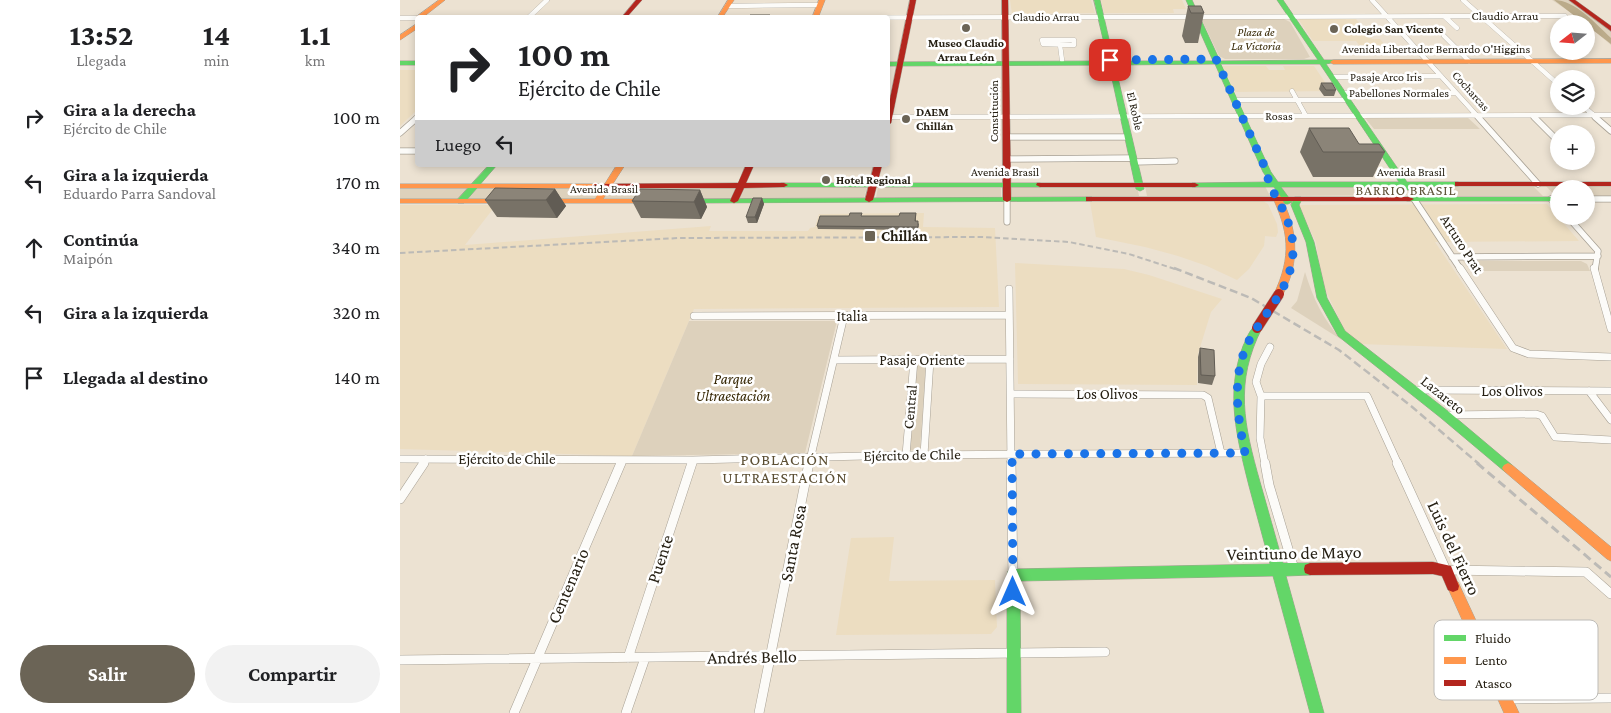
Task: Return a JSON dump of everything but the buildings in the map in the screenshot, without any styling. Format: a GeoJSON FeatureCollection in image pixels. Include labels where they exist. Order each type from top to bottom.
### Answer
{"type":"FeatureCollection","features":[{"type":"Feature","properties":{"kind":"main road"},"geometry":{"type":"LineString","coordinates":[[422,15],[442,0]]}},
{"type":"Feature","properties":{"kind":"main road"},"geometry":{"type":"LineString","coordinates":[[432,15],[451,0]]}},
{"type":"Feature","properties":{"kind":"main road"},"geometry":{"type":"LineString","coordinates":[[626,15],[639,0]]}},
{"type":"Feature","properties":{"kind":"main road"},"geometry":{"type":"LineString","coordinates":[[890,110],[914,0]]}},
{"type":"Feature","properties":{"kind":"main road","name":"Constitución"},"geometry":{"type":"LineString","coordinates":[[1005,0],[1007,200]]}},
{"type":"Feature","properties":{"kind":"main road","name":"El Roble"},"geometry":{"type":"LineString","coordinates":[[1097,0],[1142,198]]}},
{"type":"Feature","properties":{"kind":"main road"},"geometry":{"type":"LineString","coordinates":[[1189,0],[1267,172],[1282,199],[1289,223],[1293,246],[1290,272],[1244,352],[1237,384],[1238,411],[1245,453],[1317,713]]}},
{"type":"Feature","properties":{"kind":"main road","name":"Arturo Prat"},"geometry":{"type":"LineString","coordinates":[[1280,0],[1414,199]]}},
{"type":"Feature","properties":{"kind":"main road"},"geometry":{"type":"LineString","coordinates":[[1572,0],[1611,29]]}},
{"type":"Feature","properties":{"kind":"main road"},"geometry":{"type":"LineString","coordinates":[[720,15],[729,3]]}},
{"type":"Feature","properties":{"kind":"main road"},"geometry":{"type":"LineString","coordinates":[[816,15],[821,3]]}},
{"type":"Feature","properties":{"kind":"main road"},"geometry":{"type":"LineString","coordinates":[[400,30],[415,20]]}},
{"type":"Feature","properties":{"kind":"main road"},"geometry":{"type":"LineString","coordinates":[[400,38],[415,21]]}},
{"type":"Feature","properties":{"kind":"main road","name":"Avenida Libertador Bernardo O'Higgins"},"geometry":{"type":"LineString","coordinates":[[890,62],[1611,60]]}},
{"type":"Feature","properties":{"kind":"main road","name":"Avenida Libertador Bernardo O'Higgins"},"geometry":{"type":"LineString","coordinates":[[1006,62],[1111,61]]}},
{"type":"Feature","properties":{"kind":"main road"},"geometry":{"type":"LineString","coordinates":[[400,63],[415,63]]}},
{"type":"Feature","properties":{"kind":"main road"},"geometry":{"type":"LineString","coordinates":[[400,67],[415,67]]}},
{"type":"Feature","properties":{"kind":"main road"},"geometry":{"type":"LineString","coordinates":[[461,201],[491,167]]}},
{"type":"Feature","properties":{"kind":"main road"},"geometry":{"type":"LineString","coordinates":[[597,201],[620,167]]}},
{"type":"Feature","properties":{"kind":"main road"},"geometry":{"type":"LineString","coordinates":[[734,201],[749,167]]}},
{"type":"Feature","properties":{"kind":"main road"},"geometry":{"type":"LineString","coordinates":[[869,200],[878,167]]}},
{"type":"Feature","properties":{"kind":"main road"},"geometry":{"type":"LineString","coordinates":[[1180,184],[1176,190],[1182,198]]}},
{"type":"Feature","properties":{"kind":"main road"},"geometry":{"type":"LineString","coordinates":[[1324,184],[1333,192],[1325,199]]}},
{"type":"Feature","properties":{"kind":"main road","name":"Cocharcas"},"geometry":{"type":"LineString","coordinates":[[1538,184],[1550,195]]}},
{"type":"Feature","properties":{"kind":"main road","name":"Avenida Brasil"},"geometry":{"type":"LineString","coordinates":[[400,186],[1611,184]]}},
{"type":"Feature","properties":{"kind":"main road"},"geometry":{"type":"LineString","coordinates":[[937,199],[938,185]]}},
{"type":"Feature","properties":{"kind":"main road","name":"Avenida Brasil"},"geometry":{"type":"LineString","coordinates":[[683,201],[1142,198],[1550,199]]}},
{"type":"Feature","properties":{"kind":"main road","name":"Lazareto"},"geometry":{"type":"LineString","coordinates":[[1282,199],[1305,228]]}},
{"type":"Feature","properties":{"kind":"main road","name":"Lazareto"},"geometry":{"type":"LineString","coordinates":[[1298,199],[1295,205],[1312,249],[1319,289],[1337,328],[1351,342],[1445,415],[1611,555]]}},
{"type":"Feature","properties":{"kind":"main road"},"geometry":{"type":"LineString","coordinates":[[400,202],[505,201]]}},
{"type":"Feature","properties":{"kind":"main road","name":"Avenida Brasil"},"geometry":{"type":"LineString","coordinates":[[544,201],[655,201]]}},
{"type":"Feature","properties":{"kind":"main road","name":"Veintiuno de Mayo"},"geometry":{"type":"LineString","coordinates":[[1013,575],[1278,569],[1446,570]]}},
{"type":"Feature","properties":{"kind":"main road","name":"Luis del Fierro"},"geometry":{"type":"LineString","coordinates":[[1446,570],[1469,620]]}},
{"type":"Feature","properties":{"kind":"main road"},"geometry":{"type":"LineString","coordinates":[[1013,575],[1014,713]]}},
{"type":"Feature","properties":{"kind":"main road","name":"Luis del Fierro"},"geometry":{"type":"LineString","coordinates":[[1506,700],[1512,713]]}},
{"type":"Feature","properties":{"kind":"street"},"geometry":{"type":"LineString","coordinates":[[531,15],[547,0]]}},
{"type":"Feature","properties":{"kind":"street","name":"Cocharcas"},"geometry":{"type":"LineString","coordinates":[[1372,0],[1538,184]]}},
{"type":"Feature","properties":{"kind":"street"},"geometry":{"type":"LineString","coordinates":[[1463,0],[1550,77]]}},
{"type":"Feature","properties":{"kind":"street"},"geometry":{"type":"LineString","coordinates":[[729,3],[821,3]]}},
{"type":"Feature","properties":{"kind":"street","name":"Claudio Arrau"},"geometry":{"type":"LineString","coordinates":[[1444,16],[1457,28]]}},
{"type":"Feature","properties":{"kind":"street","name":"Claudio Arrau"},"geometry":{"type":"LineString","coordinates":[[890,17],[1550,16]]}},
{"type":"Feature","properties":{"kind":"street"},"geometry":{"type":"LineString","coordinates":[[400,18],[415,19]]}},
{"type":"Feature","properties":{"kind":"street"},"geometry":{"type":"LineString","coordinates":[[1444,36],[1469,61]]}},
{"type":"Feature","properties":{"kind":"street"},"geometry":{"type":"LineString","coordinates":[[1042,40],[1074,40],[1074,45],[1060,44],[1043,44],[1042,40]]}},
{"type":"Feature","properties":{"kind":"street"},"geometry":{"type":"LineString","coordinates":[[1060,44],[1062,60]]}},
{"type":"Feature","properties":{"kind":"street"},"geometry":{"type":"LineString","coordinates":[[1416,76],[1430,93]]}},
{"type":"Feature","properties":{"kind":"street","name":"Pasaje Arco Iris"},"geometry":{"type":"LineString","coordinates":[[1332,77],[1441,76]]}},
{"type":"Feature","properties":{"kind":"street"},"geometry":{"type":"LineString","coordinates":[[1292,91],[1306,116]]}},
{"type":"Feature","properties":{"kind":"street","name":"Pabellones Normales"},"geometry":{"type":"LineString","coordinates":[[1234,100],[1297,100],[1456,93]]}},
{"type":"Feature","properties":{"kind":"street"},"geometry":{"type":"LineString","coordinates":[[1532,115],[1550,133]]}},
{"type":"Feature","properties":{"kind":"street","name":"Rosas"},"geometry":{"type":"LineString","coordinates":[[890,119],[1006,116],[1550,115]]}},
{"type":"Feature","properties":{"kind":"street"},"geometry":{"type":"LineString","coordinates":[[1593,115],[1611,131]]}},
{"type":"Feature","properties":{"kind":"street","name":"Rosas"},"geometry":{"type":"LineString","coordinates":[[1595,115],[1611,115]]}},
{"type":"Feature","properties":{"kind":"street"},"geometry":{"type":"LineString","coordinates":[[400,133],[415,120]]}},
{"type":"Feature","properties":{"kind":"street"},"geometry":{"type":"LineString","coordinates":[[1007,137],[1128,137]]}},
{"type":"Feature","properties":{"kind":"street"},"geometry":{"type":"LineString","coordinates":[[400,151],[415,151]]}},
{"type":"Feature","properties":{"kind":"street"},"geometry":{"type":"LineString","coordinates":[[1007,159],[1175,161]]}},
{"type":"Feature","properties":{"kind":"street","name":"Arturo Prat"},"geometry":{"type":"LineString","coordinates":[[1414,199],[1501,331],[1516,350],[1529,354],[1611,357]]}},
{"type":"Feature","properties":{"kind":"street"},"geometry":{"type":"LineString","coordinates":[[1595,199],[1611,199]]}},
{"type":"Feature","properties":{"kind":"street","name":"Constitución"},"geometry":{"type":"LineString","coordinates":[[1007,200],[1007,222]]}},
{"type":"Feature","properties":{"kind":"street"},"geometry":{"type":"LineString","coordinates":[[1575,225],[1595,248],[1598,256],[1594,266],[1611,329]]}},
{"type":"Feature","properties":{"kind":"street"},"geometry":{"type":"LineString","coordinates":[[1452,256],[1598,256]]}},
{"type":"Feature","properties":{"kind":"street"},"geometry":{"type":"LineString","coordinates":[[1009,289],[1013,575]]}},
{"type":"Feature","properties":{"kind":"street","name":"Italia"},"geometry":{"type":"LineString","coordinates":[[694,316],[1009,315]]}},
{"type":"Feature","properties":{"kind":"street","name":"Santa Rosa"},"geometry":{"type":"LineString","coordinates":[[759,713],[810,458],[844,316]]}},
{"type":"Feature","properties":{"kind":"street"},"geometry":{"type":"LineString","coordinates":[[1270,347],[1261,364],[1256,382],[1261,396],[1260,432],[1265,471],[1294,569]]}},
{"type":"Feature","properties":{"kind":"street","name":"Pasaje Oriente"},"geometry":{"type":"LineString","coordinates":[[834,360],[1010,359]]}},
{"type":"Feature","properties":{"kind":"street","name":"Central"},"geometry":{"type":"LineString","coordinates":[[906,455],[914,360]]}},
{"type":"Feature","properties":{"kind":"street","name":"Central"},"geometry":{"type":"LineString","coordinates":[[924,455],[930,360]]}},
{"type":"Feature","properties":{"kind":"street","name":"Los Olivos"},"geometry":{"type":"LineString","coordinates":[[1413,390],[1611,391]]}},
{"type":"Feature","properties":{"kind":"street"},"geometry":{"type":"LineString","coordinates":[[1589,391],[1611,420]]}},
{"type":"Feature","properties":{"kind":"street","name":"Los Olivos"},"geometry":{"type":"LineString","coordinates":[[1011,394],[1202,395],[1208,398],[1221,453]]}},
{"type":"Feature","properties":{"kind":"street","name":"Luis del Fierro"},"geometry":{"type":"LineString","coordinates":[[1261,396],[1367,396],[1446,570]]}},
{"type":"Feature","properties":{"kind":"street"},"geometry":{"type":"LineString","coordinates":[[1445,415],[1536,414],[1542,416],[1555,437],[1611,440]]}},
{"type":"Feature","properties":{"kind":"street","name":"Ejército de Chile"},"geometry":{"type":"LineString","coordinates":[[400,459],[693,460],[906,455],[1245,453]]}},
{"type":"Feature","properties":{"kind":"street"},"geometry":{"type":"LineString","coordinates":[[400,499],[426,459]]}},
{"type":"Feature","properties":{"kind":"street","name":"Centenario"},"geometry":{"type":"LineString","coordinates":[[514,713],[622,460]]}},
{"type":"Feature","properties":{"kind":"street","name":"Puente"},"geometry":{"type":"LineString","coordinates":[[628,658],[693,460]]}},
{"type":"Feature","properties":{"kind":"street","name":"Veintiuno de Mayo"},"geometry":{"type":"LineString","coordinates":[[1446,570],[1586,572],[1611,594]]}},
{"type":"Feature","properties":{"kind":"street","name":"Andrés Bello"},"geometry":{"type":"LineString","coordinates":[[400,660],[1105,652]]}},
{"type":"Feature","properties":{"kind":"street"},"geometry":{"type":"LineString","coordinates":[[626,713],[644,658]]}},
{"type":"Feature","properties":{"kind":"street"},"geometry":{"type":"LineString","coordinates":[[1598,698],[1611,698]]}},
{"type":"Feature","properties":{"kind":"shaded area"},"geometry":{"type":"Polygon","coordinates":[[[1010,0],[1091,0],[1095,13],[1012,14],[1010,0]]]}},
{"type":"Feature","properties":{"kind":"shaded area"},"geometry":{"type":"Polygon","coordinates":[[[1101,0],[1182,0],[1186,9],[1173,9],[1174,13],[1104,13],[1101,0]]]}},
{"type":"Feature","properties":{"kind":"shaded area","name":"Colegio San Vicente"},"geometry":{"type":"Polygon","coordinates":[[[1298,19],[1356,19],[1372,39],[1380,39],[1385,45],[1359,45],[1356,41],[1313,41],[1298,19]]]}},
{"type":"Feature","properties":{"kind":"shaded area"},"geometry":{"type":"Polygon","coordinates":[[[1222,66],[1266,66],[1269,70],[1285,70],[1283,66],[1314,66],[1331,91],[1235,92],[1222,66]]]}},
{"type":"Feature","properties":{"kind":"shaded area"},"geometry":{"type":"Polygon","coordinates":[[[400,70],[415,70],[415,112],[400,126],[400,70]]]}},
{"type":"Feature","properties":{"kind":"shaded area"},"geometry":{"type":"Polygon","coordinates":[[[1263,201],[1268,204],[1277,224],[1278,232],[1276,237],[1265,236],[1264,246],[1249,269],[1237,280],[1207,266],[1178,256],[1096,237],[1090,202],[1263,201]]]}},
{"type":"Feature","properties":{"kind":"shaded area"},"geometry":{"type":"Polygon","coordinates":[[[1547,204],[1550,207],[1550,225],[1565,225],[1579,241],[1435,242],[1507,349],[1359,344],[1345,331],[1322,283],[1316,242],[1298,205],[1547,204]]]}},
{"type":"Feature","properties":{"kind":"shaded area"},"geometry":{"type":"Polygon","coordinates":[[[400,205],[496,205],[465,245],[711,226],[709,231],[808,231],[810,228],[815,227],[819,214],[924,213],[923,227],[995,228],[999,307],[694,309],[632,456],[400,449],[400,205]]]}},
{"type":"Feature","properties":{"kind":"shaded area"},"geometry":{"type":"Polygon","coordinates":[[[1015,263],[1124,269],[1149,275],[1222,299],[1211,312],[1198,354],[1197,385],[1018,384],[1015,263]]]}},
{"type":"Feature","properties":{"kind":"shaded area"},"geometry":{"type":"Polygon","coordinates":[[[894,537],[889,581],[995,580],[997,627],[991,634],[836,635],[851,538],[894,537]]]}},
{"type":"Feature","properties":{"kind":"green space"},"geometry":{"type":"Polygon","coordinates":[[[1552,0],[1569,0],[1589,15],[1574,15],[1552,0]]]}},
{"type":"Feature","properties":{"kind":"green space","name":"Plaza de La Victoria"},"geometry":{"type":"Polygon","coordinates":[[[1207,18],[1282,18],[1290,22],[1310,57],[1304,59],[1225,59],[1219,56],[1202,20],[1207,18]]]}},
{"type":"Feature","properties":{"kind":"green space"},"geometry":{"type":"Polygon","coordinates":[[[1595,19],[1611,31],[1611,45],[1595,32],[1595,19]]]}},
{"type":"Feature","properties":{"kind":"green space"},"geometry":{"type":"Polygon","coordinates":[[[1467,117],[1480,129],[1374,129],[1365,118],[1467,117]]]}},
{"type":"Feature","properties":{"kind":"green space"},"geometry":{"type":"Polygon","coordinates":[[[1281,185],[1400,185],[1407,195],[1286,196],[1281,185]]]}},
{"type":"Feature","properties":{"kind":"green space"},"geometry":{"type":"Polygon","coordinates":[[[1137,186],[1139,196],[1011,198],[1011,187],[1137,186]]]}},
{"type":"Feature","properties":{"kind":"green space"},"geometry":{"type":"Polygon","coordinates":[[[1145,186],[1265,186],[1270,196],[1147,196],[1145,186]]]}},
{"type":"Feature","properties":{"kind":"green space"},"geometry":{"type":"Polygon","coordinates":[[[470,187],[459,200],[400,200],[400,188],[470,187]]]}},
{"type":"Feature","properties":{"kind":"green space"},"geometry":{"type":"Polygon","coordinates":[[[477,187],[605,187],[597,199],[466,200],[477,187]]]}},
{"type":"Feature","properties":{"kind":"green space"},"geometry":{"type":"Polygon","coordinates":[[[610,187],[736,188],[732,198],[603,198],[610,187]]]}},
{"type":"Feature","properties":{"kind":"green space"},"geometry":{"type":"Polygon","coordinates":[[[742,187],[867,187],[864,198],[738,198],[742,187]]]}},
{"type":"Feature","properties":{"kind":"green space"},"geometry":{"type":"Polygon","coordinates":[[[878,187],[1001,188],[1001,198],[876,198],[878,187]]]}},
{"type":"Feature","properties":{"kind":"green space"},"geometry":{"type":"Polygon","coordinates":[[[1413,187],[1534,187],[1543,196],[1420,196],[1413,187]]]}},
{"type":"Feature","properties":{"kind":"green space"},"geometry":{"type":"Polygon","coordinates":[[[1595,187],[1611,187],[1611,197],[1595,197],[1595,187]]]}},
{"type":"Feature","properties":{"kind":"green space"},"geometry":{"type":"Polygon","coordinates":[[[1463,261],[1581,261],[1587,264],[1590,271],[1471,271],[1463,261]]]}},
{"type":"Feature","properties":{"kind":"green space"},"geometry":{"type":"Polygon","coordinates":[[[1305,272],[1319,308],[1329,325],[1342,340],[1291,308],[1297,301],[1305,272]]]}},
{"type":"Feature","properties":{"kind":"green space","name":"Parque Ultraestación"},"geometry":{"type":"Polygon","coordinates":[[[689,321],[837,321],[805,453],[632,456],[689,321]]]}},
{"type":"Feature","properties":{"kind":"green space"},"geometry":{"type":"Polygon","coordinates":[[[915,364],[926,364],[920,450],[908,450],[915,364]]]}},
{"type":"Feature","properties":{"kind":"waterway"},"geometry":{"type":"LineString","coordinates":[[1558,0],[1583,17],[1611,42]]}},
{"type":"Feature","properties":{"kind":"railway"},"geometry":{"type":"LineString","coordinates":[[400,253],[679,238],[983,237],[1069,242],[1129,254],[1178,270]]}},
{"type":"Feature","properties":{"kind":"railway"},"geometry":{"type":"LineString","coordinates":[[1174,268],[1251,298],[1339,350],[1411,406],[1479,464]]}},
{"type":"Feature","properties":{"kind":"railway"},"geometry":{"type":"LineString","coordinates":[[1477,463],[1611,577]]}},
{"type":"Feature","properties":{"kind":"traffic: fast"},"geometry":{"type":"LineString","coordinates":[[1097,0],[1140,189]]}},
{"type":"Feature","properties":{"kind":"traffic: fast"},"geometry":{"type":"LineString","coordinates":[[1189,0],[1267,172],[1288,202]]}},
{"type":"Feature","properties":{"kind":"traffic: fast"},"geometry":{"type":"LineString","coordinates":[[1280,0],[1407,188]]}},
{"type":"Feature","properties":{"kind":"traffic: fast"},"geometry":{"type":"LineString","coordinates":[[890,64],[1333,62]]}},
{"type":"Feature","properties":{"kind":"traffic: fast"},"geometry":{"type":"LineString","coordinates":[[400,63],[415,63]]}},
{"type":"Feature","properties":{"kind":"traffic: fast"},"geometry":{"type":"LineString","coordinates":[[461,201],[491,167]]}},
{"type":"Feature","properties":{"kind":"traffic: fast"},"geometry":{"type":"LineString","coordinates":[[1195,185],[1458,184]]}},
{"type":"Feature","properties":{"kind":"traffic: fast"},"geometry":{"type":"LineString","coordinates":[[784,185],[1040,185]]}},
{"type":"Feature","properties":{"kind":"traffic: fast"},"geometry":{"type":"LineString","coordinates":[[692,201],[1089,199]]}},
{"type":"Feature","properties":{"kind":"traffic: fast"},"geometry":{"type":"LineString","coordinates":[[1298,199],[1295,205],[1310,242],[1322,298],[1341,333],[1445,415],[1508,468]]}},
{"type":"Feature","properties":{"kind":"traffic: fast"},"geometry":{"type":"LineString","coordinates":[[1410,199],[1550,199]]}},
{"type":"Feature","properties":{"kind":"traffic: fast"},"geometry":{"type":"LineString","coordinates":[[1257,328],[1245,354],[1240,381],[1239,408],[1242,437],[1317,713]]}},
{"type":"Feature","properties":{"kind":"traffic: fast"},"geometry":{"type":"LineString","coordinates":[[1014,713],[1013,575],[1310,569]]}},
{"type":"Feature","properties":{"kind":"traffic: slow"},"geometry":{"type":"LineString","coordinates":[[422,15],[442,0]]}},
{"type":"Feature","properties":{"kind":"traffic: slow"},"geometry":{"type":"LineString","coordinates":[[721,15],[731,0]]}},
{"type":"Feature","properties":{"kind":"traffic: slow"},"geometry":{"type":"LineString","coordinates":[[816,15],[822,0]]}},
{"type":"Feature","properties":{"kind":"traffic: slow"},"geometry":{"type":"LineString","coordinates":[[400,38],[415,27]]}},
{"type":"Feature","properties":{"kind":"traffic: slow"},"geometry":{"type":"LineString","coordinates":[[1333,62],[1611,61]]}},
{"type":"Feature","properties":{"kind":"traffic: slow"},"geometry":{"type":"LineString","coordinates":[[597,201],[620,167]]}},
{"type":"Feature","properties":{"kind":"traffic: slow"},"geometry":{"type":"LineString","coordinates":[[400,186],[595,186]]}},
{"type":"Feature","properties":{"kind":"traffic: slow"},"geometry":{"type":"LineString","coordinates":[[1275,194],[1290,232],[1291,244],[1289,268],[1279,294]]}},
{"type":"Feature","properties":{"kind":"traffic: slow"},"geometry":{"type":"LineString","coordinates":[[400,201],[498,201]]}},
{"type":"Feature","properties":{"kind":"traffic: slow"},"geometry":{"type":"LineString","coordinates":[[550,201],[645,201]]}},
{"type":"Feature","properties":{"kind":"traffic: slow"},"geometry":{"type":"LineString","coordinates":[[1508,468],[1611,555]]}},
{"type":"Feature","properties":{"kind":"traffic: slow"},"geometry":{"type":"LineString","coordinates":[[1453,586],[1469,620]]}},
{"type":"Feature","properties":{"kind":"traffic: slow"},"geometry":{"type":"LineString","coordinates":[[1506,700],[1512,713]]}},
{"type":"Feature","properties":{"kind":"traffic: jam"},"geometry":{"type":"LineString","coordinates":[[626,15],[639,0]]}},
{"type":"Feature","properties":{"kind":"traffic: jam"},"geometry":{"type":"LineString","coordinates":[[890,113],[913,0]]}},
{"type":"Feature","properties":{"kind":"traffic: jam"},"geometry":{"type":"LineString","coordinates":[[1005,0],[1007,200]]}},
{"type":"Feature","properties":{"kind":"traffic: jam"},"geometry":{"type":"LineString","coordinates":[[1572,0],[1611,29]]}},
{"type":"Feature","properties":{"kind":"traffic: jam"},"geometry":{"type":"LineString","coordinates":[[734,201],[749,167]]}},
{"type":"Feature","properties":{"kind":"traffic: jam"},"geometry":{"type":"LineString","coordinates":[[869,200],[877,167]]}},
{"type":"Feature","properties":{"kind":"traffic: jam"},"geometry":{"type":"LineString","coordinates":[[1458,184],[1611,184]]}},
{"type":"Feature","properties":{"kind":"traffic: jam"},"geometry":{"type":"LineString","coordinates":[[595,186],[784,185]]}},
{"type":"Feature","properties":{"kind":"traffic: jam"},"geometry":{"type":"LineString","coordinates":[[1040,185],[1195,185]]}},
{"type":"Feature","properties":{"kind":"traffic: jam"},"geometry":{"type":"LineString","coordinates":[[1089,199],[1410,199]]}},
{"type":"Feature","properties":{"kind":"traffic: jam"},"geometry":{"type":"LineString","coordinates":[[1257,328],[1279,294]]}},
{"type":"Feature","properties":{"kind":"traffic: jam"},"geometry":{"type":"LineString","coordinates":[[1310,569],[1433,568],[1446,570],[1453,586]]}},
{"type":"Feature","properties":{"kind":"place","name":"Museo Claudio Arrau León"},"geometry":{"type":"Point","coordinates":[966,28]}},
{"type":"Feature","properties":{"kind":"place","name":"Colegio San Vicente"},"geometry":{"type":"Point","coordinates":[1334,29]}},
{"type":"Feature","properties":{"kind":"place","name":"DAEM Chillán"},"geometry":{"type":"Point","coordinates":[906,119]}},
{"type":"Feature","properties":{"kind":"place","name":"Hotel Regional"},"geometry":{"type":"Point","coordinates":[826,180]}},
{"type":"Feature","properties":{"kind":"place","name":"Chillán"},"geometry":{"type":"Point","coordinates":[870,236]}},
{"type":"Feature","properties":{"kind":"district","name":"BARRIO BRASIL"},"geometry":{"type":"Point","coordinates":[1406,190]}},
{"type":"Feature","properties":{"kind":"district","name":"POBLACIÓN ULTRAESTACIÓN"},"geometry":{"type":"Point","coordinates":[785,468]}},
{"type":"Feature","properties":{"kind":"route"},"geometry":{"type":"LineString","coordinates":[[1013,592],[1012,454],[1245,453],[1239,424],[1237,398],[1237,384],[1241,362],[1249,340],[1284,287],[1292,263],[1293,246],[1289,223],[1269,184],[1267,172],[1216,59],[1110,60]]}}]}
